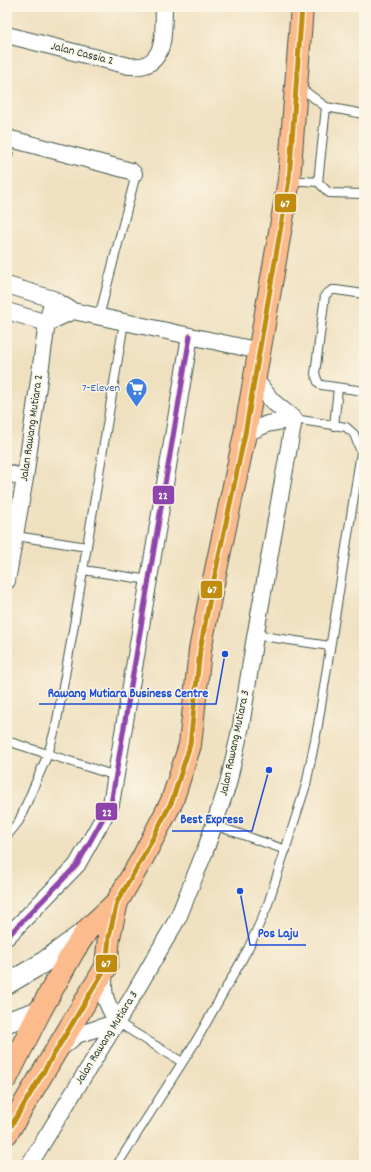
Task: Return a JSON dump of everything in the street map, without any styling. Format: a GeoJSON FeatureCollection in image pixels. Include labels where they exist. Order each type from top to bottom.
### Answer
{"type":"FeatureCollection","features":[{"type":"Feature","properties":{"kind":"main road"},"geometry":{"type":"LineString","coordinates":[[7,1077],[74,950],[88,929],[117,902],[142,859],[172,801],[190,745],[200,650],[210,593],[245,434],[290,180],[302,7]]}},
{"type":"Feature","properties":{"kind":"main road"},"geometry":{"type":"LineString","coordinates":[[7,1133],[106,967],[109,937],[117,902]]}},
{"type":"Feature","properties":{"kind":"main road"},"geometry":{"type":"LineString","coordinates":[[40,1012],[58,1000],[70,987],[93,948],[109,937]]}},
{"type":"Feature","properties":{"kind":"street","name":"Jalan Cassia 2"},"geometry":{"type":"LineString","coordinates":[[7,35],[129,66],[144,66],[156,58],[162,43],[164,7]]}},
{"type":"Feature","properties":{"kind":"street"},"geometry":{"type":"LineString","coordinates":[[10,138],[131,171],[134,174]]}},
{"type":"Feature","properties":{"kind":"street"},"geometry":{"type":"LineString","coordinates":[[7,285],[53,298],[73,311],[260,351]]}},
{"type":"Feature","properties":{"kind":"street","name":"Jalan Rawang Mutiara 2"},"geometry":{"type":"LineString","coordinates":[[7,580],[16,536],[47,323],[53,298]]}},
{"type":"Feature","properties":{"kind":"street"},"geometry":{"type":"LineString","coordinates":[[7,311],[47,323],[73,311]]}},
{"type":"Feature","properties":{"kind":"street"},"geometry":{"type":"LineString","coordinates":[[7,937],[77,865],[112,804],[190,336]]}},
{"type":"Feature","properties":{"kind":"street"},"geometry":{"type":"LineString","coordinates":[[255,379],[272,401],[294,420]]}},
{"type":"Feature","properties":{"kind":"street"},"geometry":{"type":"LineString","coordinates":[[245,434],[267,424],[294,420]]}},
{"type":"Feature","properties":{"kind":"street","name":"Jalan Rawang Mutiara 3"},"geometry":{"type":"LineString","coordinates":[[29,1165],[117,1022],[178,918],[205,851],[228,784],[242,726],[256,635],[294,420]]}},
{"type":"Feature","properties":{"kind":"street"},"geometry":{"type":"LineString","coordinates":[[7,474],[25,478]]}},
{"type":"Feature","properties":{"kind":"street"},"geometry":{"type":"LineString","coordinates":[[7,984],[41,964],[88,929]]}},
{"type":"Feature","properties":{"kind":"street"},"geometry":{"type":"LineString","coordinates":[[56,1051],[77,1036],[117,1022],[107,1005],[103,988],[106,967]]}},
{"type":"Feature","properties":{"kind":"street"},"geometry":{"type":"LineString","coordinates":[[7,1022],[40,1012]]}},
{"type":"Feature","properties":{"kind":"lane"},"geometry":{"type":"LineString","coordinates":[[297,85],[326,107],[364,114]]}},
{"type":"Feature","properties":{"kind":"lane"},"geometry":{"type":"LineString","coordinates":[[318,182],[326,107]]}},
{"type":"Feature","properties":{"kind":"lane"},"geometry":{"type":"LineString","coordinates":[[7,159],[10,138]]}},
{"type":"Feature","properties":{"kind":"lane"},"geometry":{"type":"LineString","coordinates":[[99,317],[136,178],[134,174]]}},
{"type":"Feature","properties":{"kind":"lane"},"geometry":{"type":"LineString","coordinates":[[290,180],[318,182],[329,193],[364,194]]}},
{"type":"Feature","properties":{"kind":"lane"},"geometry":{"type":"LineString","coordinates":[[364,294],[332,290],[325,295],[316,379],[321,385],[364,391]]}},
{"type":"Feature","properties":{"kind":"lane"},"geometry":{"type":"LineString","coordinates":[[7,836],[20,821],[48,754],[56,726],[124,322]]}},
{"type":"Feature","properties":{"kind":"lane"},"geometry":{"type":"LineString","coordinates":[[334,426],[338,388]]}},
{"type":"Feature","properties":{"kind":"lane"},"geometry":{"type":"LineString","coordinates":[[116,1165],[196,1041],[248,949],[267,907],[306,785],[318,725],[361,452],[354,434],[346,427],[294,420]]}},
{"type":"Feature","properties":{"kind":"lane"},"geometry":{"type":"LineString","coordinates":[[16,536],[87,547]]}},
{"type":"Feature","properties":{"kind":"lane"},"geometry":{"type":"LineString","coordinates":[[83,570],[149,580]]}},
{"type":"Feature","properties":{"kind":"lane"},"geometry":{"type":"LineString","coordinates":[[256,635],[330,646]]}},
{"type":"Feature","properties":{"kind":"lane"},"geometry":{"type":"LineString","coordinates":[[7,741],[116,776]]}},
{"type":"Feature","properties":{"kind":"lane"},"geometry":{"type":"LineString","coordinates":[[214,825],[286,850]]}},
{"type":"Feature","properties":{"kind":"lane"},"geometry":{"type":"LineString","coordinates":[[117,1022],[182,1062]]}},
{"type":"Feature","properties":{"kind":"transit line","name":"67"},"geometry":{"type":"LineString","coordinates":[[7,1133],[106,967],[109,937],[117,902],[142,859],[172,801],[190,745],[200,650],[245,434],[289,180],[302,7]]}},
{"type":"Feature","properties":{"kind":"transit line","name":"22"},"geometry":{"type":"LineString","coordinates":[[7,937],[77,865],[111,804],[190,336]]}},
{"type":"Feature","properties":{"kind":"place","name":"7-Eleven"},"geometry":{"type":"Point","coordinates":[136,408]}},
{"type":"Feature","properties":{"kind":"place","name":"Rawang Mutiara Business Centre"},"geometry":{"type":"Point","coordinates":[225,654]}},
{"type":"Feature","properties":{"kind":"place","name":"Best Express"},"geometry":{"type":"Point","coordinates":[269,770]}},
{"type":"Feature","properties":{"kind":"place","name":"Pos Laju"},"geometry":{"type":"Point","coordinates":[240,891]}}]}
